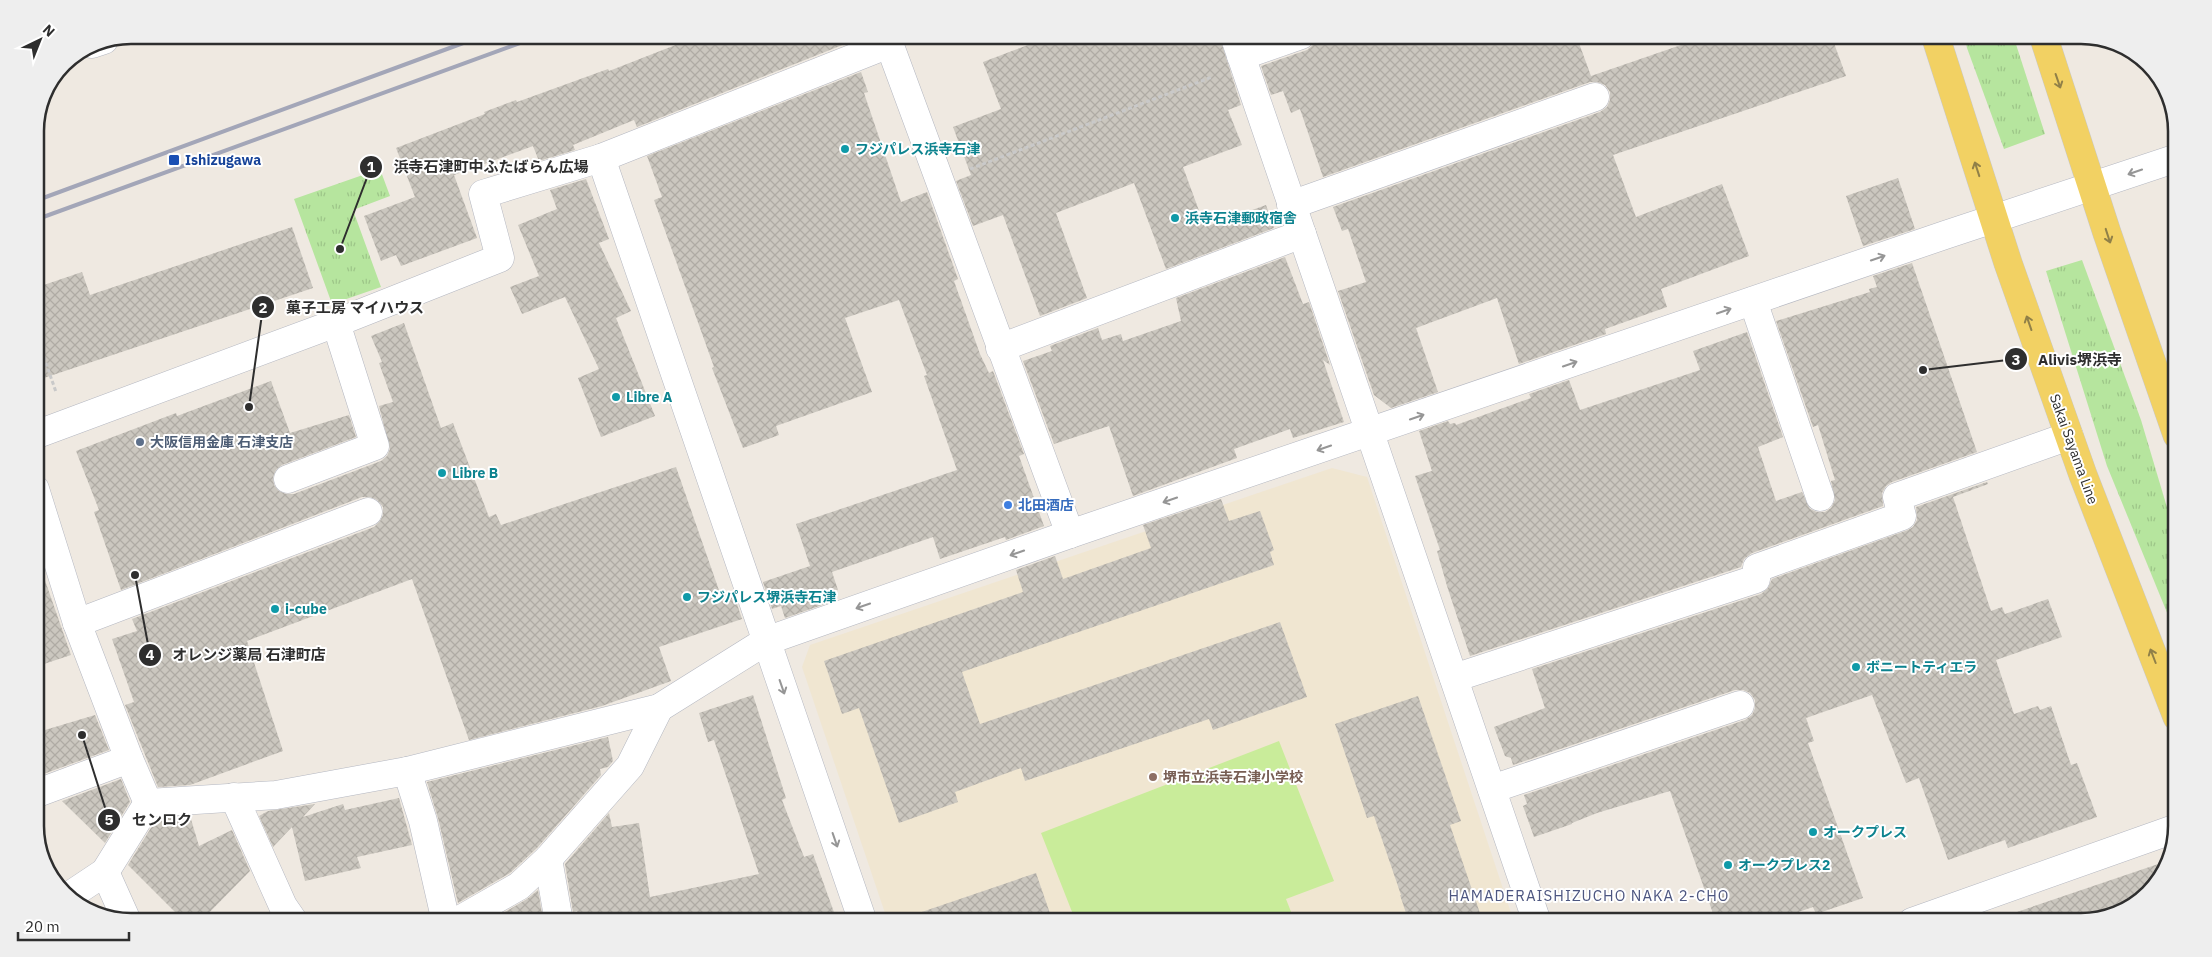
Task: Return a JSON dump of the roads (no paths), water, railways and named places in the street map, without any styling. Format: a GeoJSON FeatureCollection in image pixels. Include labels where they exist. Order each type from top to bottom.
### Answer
{"type":"FeatureCollection","features":[{"type":"Feature","properties":{"kind":"main road","name":"Sakai Sayama Line"},"geometry":{"type":"LineString","coordinates":[[1938,44],[1994,219],[2069,436],[2168,694]]}},
{"type":"Feature","properties":{"kind":"main road"},"geometry":{"type":"LineString","coordinates":[[2046,44],[2168,408]]}},
{"type":"Feature","properties":{"kind":"street"},"geometry":{"type":"LineString","coordinates":[[44,432],[336,323],[500,258],[483,194],[600,158],[877,44]]}},
{"type":"Feature","properties":{"kind":"street"},"geometry":{"type":"LineString","coordinates":[[889,44],[1070,534]]}},
{"type":"Feature","properties":{"kind":"street"},"geometry":{"type":"LineString","coordinates":[[1269,44],[1240,52],[1534,913]]}},
{"type":"Feature","properties":{"kind":"street"},"geometry":{"type":"LineString","coordinates":[[1291,205],[1595,97]]}},
{"type":"Feature","properties":{"kind":"street"},"geometry":{"type":"LineString","coordinates":[[600,158],[766,640],[854,913]]}},
{"type":"Feature","properties":{"kind":"street"},"geometry":{"type":"LineString","coordinates":[[148,803],[276,795],[407,771],[659,708],[766,640],[1070,534],[2168,161]]}},
{"type":"Feature","properties":{"kind":"street"},"geometry":{"type":"LineString","coordinates":[[1000,348],[1302,234]]}},
{"type":"Feature","properties":{"kind":"street"},"geometry":{"type":"LineString","coordinates":[[1753,301],[1820,497]]}},
{"type":"Feature","properties":{"kind":"street"},"geometry":{"type":"LineString","coordinates":[[288,479],[376,446],[336,323]]}},
{"type":"Feature","properties":{"kind":"street"},"geometry":{"type":"LineString","coordinates":[[1454,678],[1756,578],[1757,568],[1902,516],[1897,497],[2069,436]]}},
{"type":"Feature","properties":{"kind":"street"},"geometry":{"type":"LineString","coordinates":[[77,623],[368,512]]}},
{"type":"Feature","properties":{"kind":"street"},"geometry":{"type":"LineString","coordinates":[[44,518],[77,623],[129,760],[148,803]]}},
{"type":"Feature","properties":{"kind":"street"},"geometry":{"type":"LineString","coordinates":[[1492,790],[1740,705]]}},
{"type":"Feature","properties":{"kind":"street"},"geometry":{"type":"LineString","coordinates":[[472,913],[519,886],[548,859],[630,766],[659,708]]}},
{"type":"Feature","properties":{"kind":"street"},"geometry":{"type":"LineString","coordinates":[[44,791],[129,760]]}},
{"type":"Feature","properties":{"kind":"street"},"geometry":{"type":"LineString","coordinates":[[407,771],[423,821],[444,913]]}},
{"type":"Feature","properties":{"kind":"street"},"geometry":{"type":"LineString","coordinates":[[234,797],[288,913]]}},
{"type":"Feature","properties":{"kind":"street"},"geometry":{"type":"LineString","coordinates":[[75,892],[105,872],[148,803]]}},
{"type":"Feature","properties":{"kind":"street"},"geometry":{"type":"LineString","coordinates":[[1937,913],[2168,831]]}},
{"type":"Feature","properties":{"kind":"street"},"geometry":{"type":"LineString","coordinates":[[548,859],[557,913]]}},
{"type":"Feature","properties":{"kind":"street"},"geometry":{"type":"LineString","coordinates":[[105,872],[123,913]]}},
{"type":"Feature","properties":{"kind":"railway"},"geometry":{"type":"LineString","coordinates":[[44,198],[461,44]]}},
{"type":"Feature","properties":{"kind":"railway"},"geometry":{"type":"LineString","coordinates":[[44,217],[517,44]]}},
{"type":"Feature","properties":{"kind":"place","name":"フジパレス浜寺石津"},"geometry":{"type":"Point","coordinates":[845,149]}},
{"type":"Feature","properties":{"kind":"place","name":"Ishizugawa"},"geometry":{"type":"Point","coordinates":[174,160]}},
{"type":"Feature","properties":{"kind":"place","name":"浜寺石津郵政宿舎"},"geometry":{"type":"Point","coordinates":[1175,218]}},
{"type":"Feature","properties":{"kind":"place","name":"浜寺石津町中ふたばらん広場"},"geometry":{"type":"Point","coordinates":[340,249]}},
{"type":"Feature","properties":{"kind":"place","name":"Alivis堺浜寺"},"geometry":{"type":"Point","coordinates":[1923,370]}},
{"type":"Feature","properties":{"kind":"place","name":"Libre A"},"geometry":{"type":"Point","coordinates":[616,397]}},
{"type":"Feature","properties":{"kind":"place","name":"菓子工房 マイハウス"},"geometry":{"type":"Point","coordinates":[249,407]}},
{"type":"Feature","properties":{"kind":"place","name":"大阪信用金庫 石津支店"},"geometry":{"type":"Point","coordinates":[140,442]}},
{"type":"Feature","properties":{"kind":"place","name":"Libre B"},"geometry":{"type":"Point","coordinates":[442,473]}},
{"type":"Feature","properties":{"kind":"place","name":"北田酒店"},"geometry":{"type":"Point","coordinates":[1008,505]}},
{"type":"Feature","properties":{"kind":"place","name":"オレンジ薬局 石津町店"},"geometry":{"type":"Point","coordinates":[135,575]}},
{"type":"Feature","properties":{"kind":"place","name":"フジパレス堺浜寺石津"},"geometry":{"type":"Point","coordinates":[687,597]}},
{"type":"Feature","properties":{"kind":"place","name":"i-cube"},"geometry":{"type":"Point","coordinates":[275,609]}},
{"type":"Feature","properties":{"kind":"place","name":"ボニートティエラ"},"geometry":{"type":"Point","coordinates":[1856,667]}},
{"type":"Feature","properties":{"kind":"place","name":"センロク"},"geometry":{"type":"Point","coordinates":[82,735]}},
{"type":"Feature","properties":{"kind":"place","name":"堺市立浜寺石津小学校"},"geometry":{"type":"Point","coordinates":[1153,777]}},
{"type":"Feature","properties":{"kind":"place","name":"オークプレス"},"geometry":{"type":"Point","coordinates":[1813,832]}},
{"type":"Feature","properties":{"kind":"place","name":"オークプレス2"},"geometry":{"type":"Point","coordinates":[1728,865]}},
{"type":"Feature","properties":{"kind":"district","name":"HAMADERAISHIZUCHO NAKA 2-CHO"},"geometry":{"type":"Point","coordinates":[1589,896]}}]}
